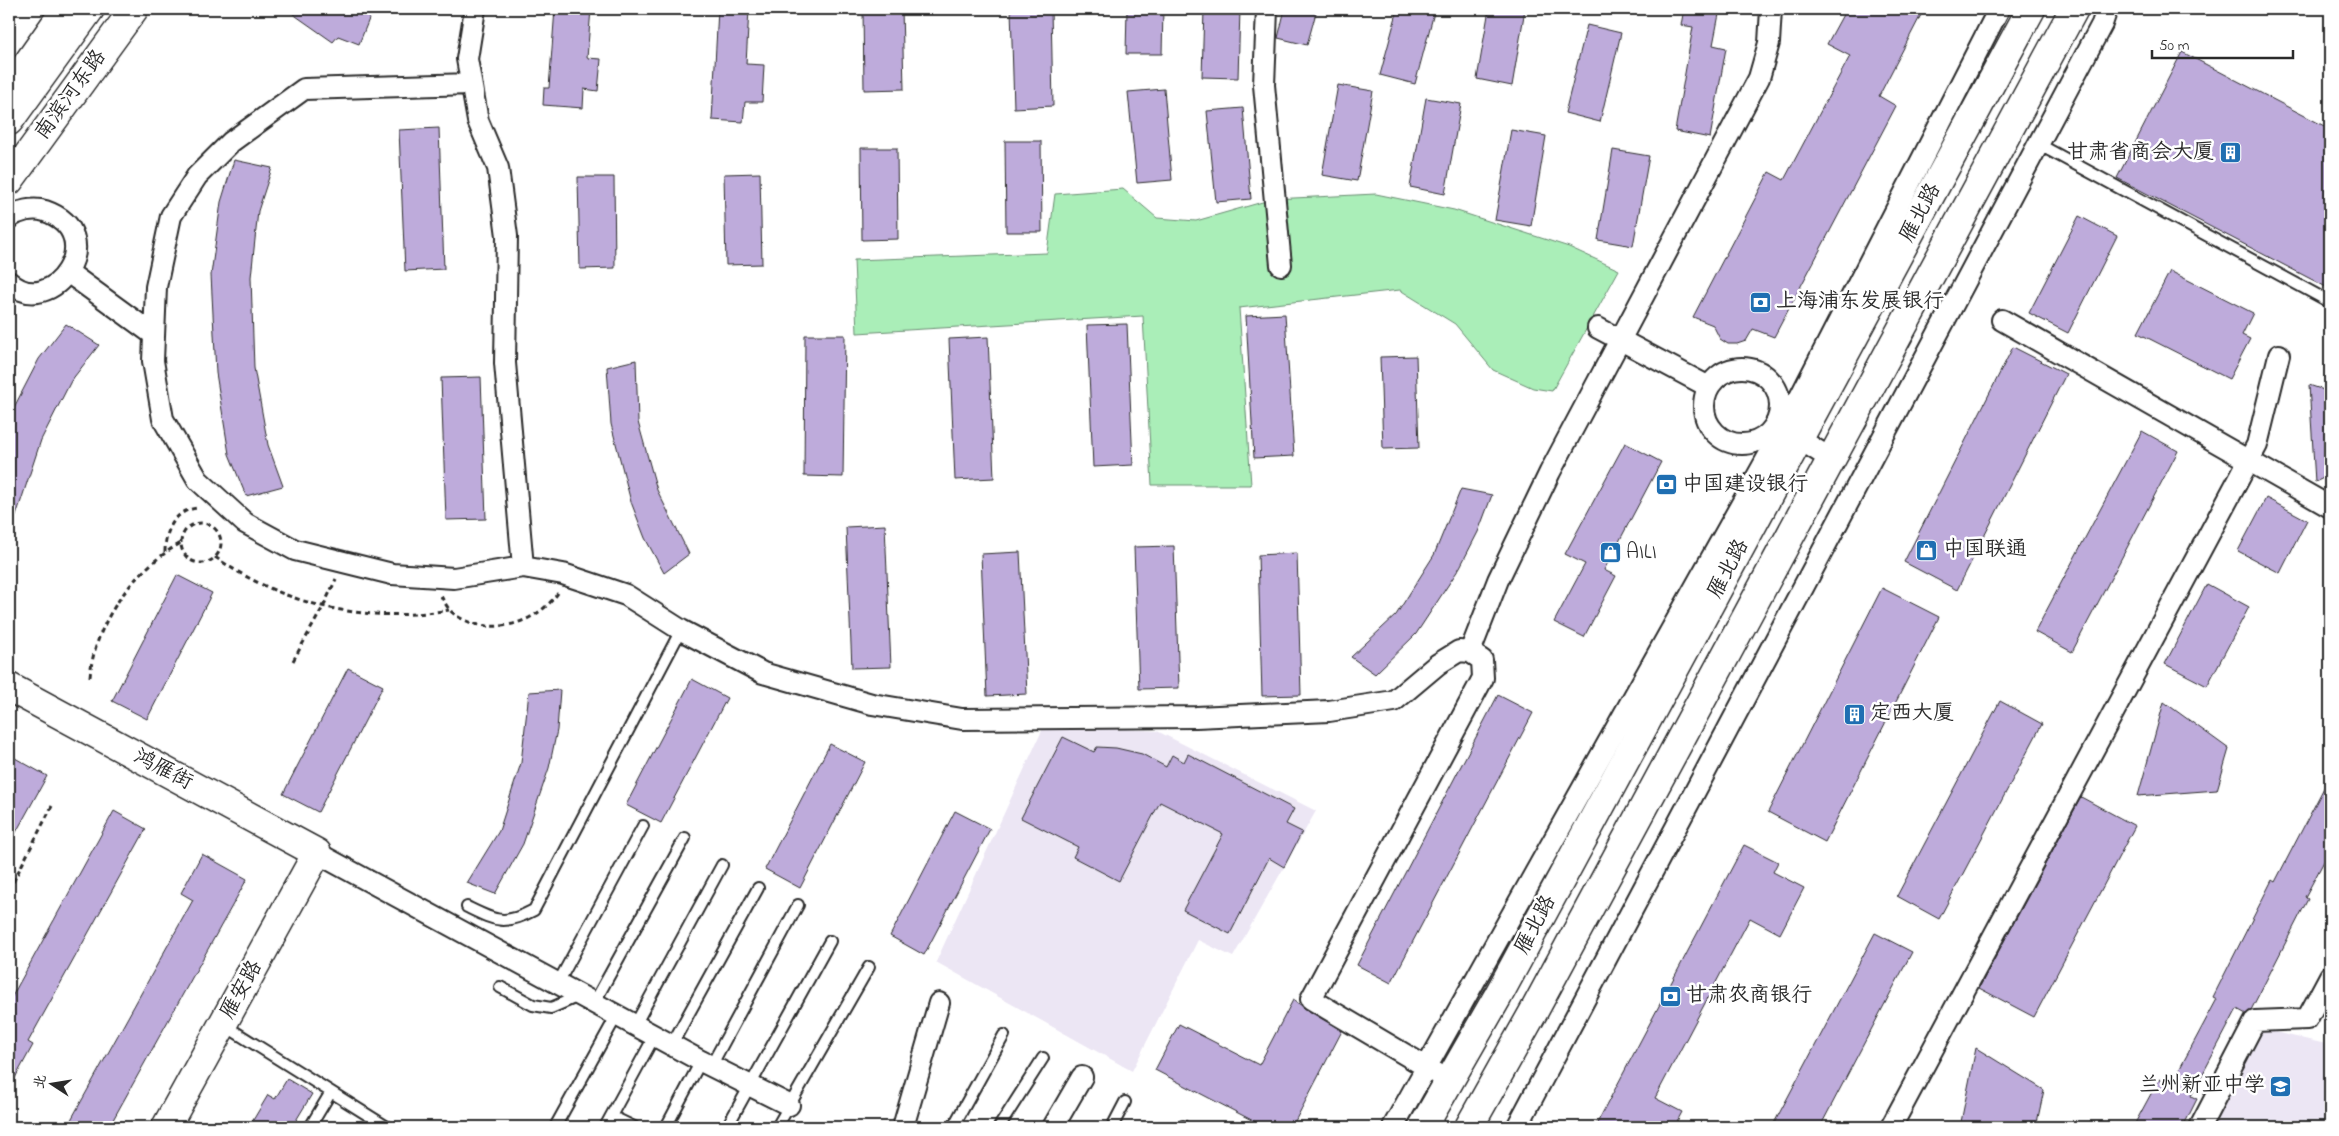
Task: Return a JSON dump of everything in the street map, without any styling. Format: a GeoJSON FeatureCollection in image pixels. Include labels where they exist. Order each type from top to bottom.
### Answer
{"type":"FeatureCollection","features":[{"type":"Feature","properties":{"kind":"main road"},"geometry":{"type":"LineString","coordinates":[[9,91],[66,9]]}},
{"type":"Feature","properties":{"kind":"main road"},"geometry":{"type":"LineString","coordinates":[[9,121],[90,9]]}},
{"type":"Feature","properties":{"kind":"main road","name":"南滨河东路"},"geometry":{"type":"LineString","coordinates":[[9,181],[134,9]]}},
{"type":"Feature","properties":{"kind":"main road","name":"雁北路"},"geometry":{"type":"LineString","coordinates":[[1423,1127],[1503,987],[1786,431],[2031,9]]}},
{"type":"Feature","properties":{"kind":"main road","name":"雁北路"},"geometry":{"type":"LineString","coordinates":[[1469,1127],[2074,9]]}},
{"type":"Feature","properties":{"kind":"main road","name":"鸿雁街"},"geometry":{"type":"LineString","coordinates":[[9,687],[317,853]]}},
{"type":"Feature","properties":{"kind":"main road","name":"雁安路"},"geometry":{"type":"LineString","coordinates":[[166,1127],[317,853]]}},
{"type":"Feature","properties":{"kind":"street"},"geometry":{"type":"LineString","coordinates":[[475,9],[467,59],[478,121],[498,168],[507,236],[505,363],[523,566]]}},
{"type":"Feature","properties":{"kind":"street"},"geometry":{"type":"LineString","coordinates":[[1266,9],[1264,85],[1281,264]]}},
{"type":"Feature","properties":{"kind":"street"},"geometry":{"type":"LineString","coordinates":[[1470,652],[1498,580],[1546,481],[1759,78],[1768,43],[1771,9]]}},
{"type":"Feature","properties":{"kind":"street"},"geometry":{"type":"LineString","coordinates":[[1393,1127],[1786,431],[1999,9]]}},
{"type":"Feature","properties":{"kind":"street"},"geometry":{"type":"LineString","coordinates":[[1517,1127],[2102,24],[2107,9]]}},
{"type":"Feature","properties":{"kind":"street"},"geometry":{"type":"LineString","coordinates":[[471,84],[304,89],[231,142],[197,176],[170,216],[156,287],[153,362],[162,420],[198,480],[245,523],[295,550],[392,574],[454,578],[523,566],[569,576],[626,595],[681,630],[763,673],[872,704],[962,719],[1196,717],[1329,711],[1394,701],[1438,664],[1459,651],[1470,652],[1482,660],[1482,678],[1311,999],[1450,1081]]}},
{"type":"Feature","properties":{"kind":"street"},"geometry":{"type":"LineString","coordinates":[[9,218],[26,210],[42,210],[56,215],[68,227],[74,242],[74,257],[69,272],[58,284],[43,290],[27,291],[9,282]]}},
{"type":"Feature","properties":{"kind":"street"},"geometry":{"type":"LineString","coordinates":[[69,272],[154,335]]}},
{"type":"Feature","properties":{"kind":"street"},"geometry":{"type":"LineString","coordinates":[[2002,320],[2330,508]]}},
{"type":"Feature","properties":{"kind":"street"},"geometry":{"type":"LineString","coordinates":[[1598,328],[1709,387]]}},
{"type":"Feature","properties":{"kind":"street"},"geometry":{"type":"LineString","coordinates":[[1891,1127],[2249,461],[2257,445],[2279,355]]}},
{"type":"Feature","properties":{"kind":"street"},"geometry":{"type":"LineString","coordinates":[[1786,431],[1766,436],[1753,443],[1738,444],[1724,439],[1713,430],[1706,416],[1705,401],[1709,387],[1719,376],[1732,369],[1747,368],[1761,372],[1772,382],[1779,395],[1780,410],[1786,431],[1831,459]]}},
{"type":"Feature","properties":{"kind":"street"},"geometry":{"type":"LineString","coordinates":[[317,853],[706,1063],[789,1105]]}},
{"type":"Feature","properties":{"kind":"street"},"geometry":{"type":"LineString","coordinates":[[2200,1127],[2255,1021],[2307,1019],[2330,976]]}},
{"type":"Feature","properties":{"kind":"street"},"geometry":{"type":"LineString","coordinates":[[903,1127],[940,1003]]}},
{"type":"Feature","properties":{"kind":"street"},"geometry":{"type":"LineString","coordinates":[[1053,1127],[1082,1077]]}},
{"type":"Feature","properties":{"kind":"lane"},"geometry":{"type":"LineString","coordinates":[[2038,144],[2330,302]]}},
{"type":"Feature","properties":{"kind":"lane"},"geometry":{"type":"LineString","coordinates":[[467,907],[494,920],[516,920],[534,910],[681,630]]}},
{"type":"Feature","properties":{"kind":"lane"},"geometry":{"type":"LineString","coordinates":[[558,983],[643,826]]}},
{"type":"Feature","properties":{"kind":"lane"},"geometry":{"type":"LineString","coordinates":[[500,987],[533,1005],[551,1008],[587,999],[685,838]]}},
{"type":"Feature","properties":{"kind":"lane"},"geometry":{"type":"LineString","coordinates":[[635,1025],[722,865]]}},
{"type":"Feature","properties":{"kind":"lane"},"geometry":{"type":"LineString","coordinates":[[605,1127],[664,1040],[758,888]]}},
{"type":"Feature","properties":{"kind":"lane"},"geometry":{"type":"LineString","coordinates":[[666,1127],[706,1063],[798,905]]}},
{"type":"Feature","properties":{"kind":"lane"},"geometry":{"type":"LineString","coordinates":[[727,1127],[830,941]]}},
{"type":"Feature","properties":{"kind":"lane"},"geometry":{"type":"LineString","coordinates":[[777,1127],[869,967]]}},
{"type":"Feature","properties":{"kind":"lane"},"geometry":{"type":"LineString","coordinates":[[555,1127],[617,1015]]}},
{"type":"Feature","properties":{"kind":"lane"},"geometry":{"type":"LineString","coordinates":[[223,1024],[387,1127]]}},
{"type":"Feature","properties":{"kind":"lane"},"geometry":{"type":"LineString","coordinates":[[953,1127],[1004,1035]]}},
{"type":"Feature","properties":{"kind":"lane"},"geometry":{"type":"LineString","coordinates":[[999,1127],[1043,1058]]}},
{"type":"Feature","properties":{"kind":"lane"},"geometry":{"type":"LineString","coordinates":[[310,1127],[331,1092]]}},
{"type":"Feature","properties":{"kind":"lane"},"geometry":{"type":"LineString","coordinates":[[1112,1127],[1126,1102]]}},
{"type":"Feature","properties":{"kind":"lane"},"geometry":{"type":"LineString","coordinates":[[611,1116],[634,1127]]}},
{"type":"Feature","properties":{"kind":"path"},"geometry":{"type":"LineString","coordinates":[[165,552],[166,536],[171,523],[181,513],[196,508],[203,508]]}},
{"type":"Feature","properties":{"kind":"path"},"geometry":{"type":"LineString","coordinates":[[202,524],[209,525],[218,534],[220,539],[219,552],[215,557],[203,563],[190,560],[185,556],[181,543],[182,536],[190,527],[202,524]]}},
{"type":"Feature","properties":{"kind":"path"},"geometry":{"type":"LineString","coordinates":[[90,677],[91,663],[96,646],[110,614],[128,590],[165,552],[181,543]]}},
{"type":"Feature","properties":{"kind":"path"},"geometry":{"type":"LineString","coordinates":[[215,557],[240,574],[287,596],[323,607],[357,612],[408,615],[449,610]]}},
{"type":"Feature","properties":{"kind":"path"},"geometry":{"type":"LineString","coordinates":[[294,662],[323,607],[343,562]]}},
{"type":"Feature","properties":{"kind":"path"},"geometry":{"type":"LineString","coordinates":[[434,576],[438,591],[449,610],[463,620],[485,627],[503,627],[520,622],[538,613],[557,595],[569,576]]}},
{"type":"Feature","properties":{"kind":"path"},"geometry":{"type":"LineString","coordinates":[[9,890],[52,806]]}},
{"type":"Feature","properties":{"kind":"shaded area"},"geometry":{"type":"Polygon","coordinates":[[[1045,724],[1157,731],[1316,811],[1233,957],[1198,940],[1132,1071],[936,962],[1045,724]]]}},
{"type":"Feature","properties":{"kind":"shaded area","name":"兰州新亚中学"},"geometry":{"type":"Polygon","coordinates":[[[2262,1029],[2330,1045],[2330,1127],[2210,1127],[2262,1029]]]}},
{"type":"Feature","properties":{"kind":"green space"},"geometry":{"type":"Polygon","coordinates":[[[1123,189],[1157,218],[1196,221],[1273,199],[1376,194],[1454,210],[1569,247],[1619,270],[1552,391],[1533,388],[1493,370],[1455,324],[1400,290],[1239,308],[1251,485],[1152,485],[1143,316],[857,333],[854,260],[1047,253],[1055,194],[1123,189]]]}},
{"type":"Feature","properties":{"kind":"building"},"geometry":{"type":"Polygon","coordinates":[[[286,9],[373,9],[359,44],[338,36],[333,42],[286,9]]]}},
{"type":"Feature","properties":{"kind":"building"},"geometry":{"type":"Polygon","coordinates":[[[555,9],[591,9],[587,58],[601,59],[598,91],[584,89],[583,108],[543,105],[544,88],[549,88],[555,9]]]}},
{"type":"Feature","properties":{"kind":"building"},"geometry":{"type":"Polygon","coordinates":[[[718,9],[749,9],[746,64],[764,65],[762,102],[745,102],[743,122],[712,120],[718,9]]]}},
{"type":"Feature","properties":{"kind":"building"},"geometry":{"type":"Polygon","coordinates":[[[863,9],[902,9],[904,89],[864,90],[863,9]]]}},
{"type":"Feature","properties":{"kind":"building"},"geometry":{"type":"Polygon","coordinates":[[[1011,9],[1051,9],[1053,106],[1014,108],[1011,9]]]}},
{"type":"Feature","properties":{"kind":"building"},"geometry":{"type":"Polygon","coordinates":[[[1127,9],[1163,9],[1162,54],[1126,54],[1127,9]]]}},
{"type":"Feature","properties":{"kind":"building"},"geometry":{"type":"Polygon","coordinates":[[[1204,9],[1240,9],[1238,78],[1202,77],[1204,9]]]}},
{"type":"Feature","properties":{"kind":"building"},"geometry":{"type":"Polygon","coordinates":[[[1285,9],[1317,9],[1307,45],[1278,38],[1285,9]]]}},
{"type":"Feature","properties":{"kind":"building"},"geometry":{"type":"Polygon","coordinates":[[[1398,9],[1435,9],[1415,84],[1380,75],[1398,9]]]}},
{"type":"Feature","properties":{"kind":"building"},"geometry":{"type":"Polygon","coordinates":[[[1489,9],[1525,9],[1512,86],[1477,79],[1489,9]]]}},
{"type":"Feature","properties":{"kind":"building"},"geometry":{"type":"Polygon","coordinates":[[[1684,9],[1720,9],[1713,45],[1726,48],[1710,138],[1675,131],[1693,27],[1681,25],[1684,9]]]}},
{"type":"Feature","properties":{"kind":"building"},"geometry":{"type":"Polygon","coordinates":[[[1846,9],[1924,9],[1879,96],[1896,106],[1774,337],[1753,329],[1746,341],[1728,344],[1720,339],[1713,325],[1693,317],[1769,172],[1784,180],[1850,56],[1827,44],[1846,9]]]}},
{"type":"Feature","properties":{"kind":"building"},"geometry":{"type":"Polygon","coordinates":[[[1587,25],[1621,33],[1600,122],[1565,113],[1587,25]]]}},
{"type":"Feature","properties":{"kind":"building","name":"甘肃省商会大厦"},"geometry":{"type":"Polygon","coordinates":[[[2182,52],[2330,129],[2330,289],[2117,178],[2182,52]]]}},
{"type":"Feature","properties":{"kind":"building"},"geometry":{"type":"Polygon","coordinates":[[[1338,85],[1373,91],[1357,181],[1322,175],[1338,85]]]}},
{"type":"Feature","properties":{"kind":"building"},"geometry":{"type":"Polygon","coordinates":[[[1164,89],[1172,180],[1137,183],[1128,92],[1164,89]]]}},
{"type":"Feature","properties":{"kind":"building"},"geometry":{"type":"Polygon","coordinates":[[[1426,98],[1461,104],[1445,194],[1410,187],[1426,98]]]}},
{"type":"Feature","properties":{"kind":"building"},"geometry":{"type":"Polygon","coordinates":[[[1243,108],[1251,199],[1216,202],[1207,111],[1243,108]]]}},
{"type":"Feature","properties":{"kind":"building"},"geometry":{"type":"Polygon","coordinates":[[[439,128],[444,269],[405,271],[399,130],[439,128]]]}},
{"type":"Feature","properties":{"kind":"building"},"geometry":{"type":"Polygon","coordinates":[[[1511,130],[1546,136],[1531,226],[1495,220],[1511,130]]]}},
{"type":"Feature","properties":{"kind":"building"},"geometry":{"type":"Polygon","coordinates":[[[1005,141],[1041,141],[1042,232],[1006,232],[1005,141]]]}},
{"type":"Feature","properties":{"kind":"building"},"geometry":{"type":"Polygon","coordinates":[[[861,148],[897,148],[898,239],[862,240],[861,148]]]}},
{"type":"Feature","properties":{"kind":"building"},"geometry":{"type":"Polygon","coordinates":[[[1613,150],[1649,156],[1633,246],[1598,240],[1613,150]]]}},
{"type":"Feature","properties":{"kind":"building"},"geometry":{"type":"Polygon","coordinates":[[[234,160],[272,168],[258,211],[251,277],[254,368],[268,445],[283,486],[246,496],[229,454],[216,373],[211,275],[221,202],[234,160]]]}},
{"type":"Feature","properties":{"kind":"building"},"geometry":{"type":"Polygon","coordinates":[[[760,173],[762,264],[726,265],[724,174],[760,173]]]}},
{"type":"Feature","properties":{"kind":"building"},"geometry":{"type":"Polygon","coordinates":[[[578,177],[614,177],[615,268],[580,269],[578,177]]]}},
{"type":"Feature","properties":{"kind":"building"},"geometry":{"type":"Polygon","coordinates":[[[2079,216],[2117,236],[2068,333],[2029,313],[2079,216]]]}},
{"type":"Feature","properties":{"kind":"building"},"geometry":{"type":"Polygon","coordinates":[[[2170,271],[2253,313],[2242,335],[2250,339],[2229,379],[2138,333],[2170,271]]]}},
{"type":"Feature","properties":{"kind":"building"},"geometry":{"type":"Polygon","coordinates":[[[1285,314],[1294,456],[1254,458],[1246,316],[1285,314]]]}},
{"type":"Feature","properties":{"kind":"building"},"geometry":{"type":"Polygon","coordinates":[[[66,324],[99,345],[71,381],[41,440],[12,528],[9,527],[9,417],[39,359],[66,324]]]}},
{"type":"Feature","properties":{"kind":"building"},"geometry":{"type":"Polygon","coordinates":[[[1127,324],[1133,465],[1093,467],[1087,325],[1127,324]]]}},
{"type":"Feature","properties":{"kind":"building"},"geometry":{"type":"Polygon","coordinates":[[[805,335],[845,335],[843,477],[804,476],[805,335]]]}},
{"type":"Feature","properties":{"kind":"building"},"geometry":{"type":"Polygon","coordinates":[[[988,337],[994,478],[955,480],[949,339],[988,337]]]}},
{"type":"Feature","properties":{"kind":"building"},"geometry":{"type":"Polygon","coordinates":[[[2013,347],[2066,374],[1957,590],[1904,562],[2013,347]]]}},
{"type":"Feature","properties":{"kind":"building"},"geometry":{"type":"Polygon","coordinates":[[[1416,356],[1419,448],[1383,449],[1380,357],[1416,356]]]}},
{"type":"Feature","properties":{"kind":"building"},"geometry":{"type":"Polygon","coordinates":[[[636,360],[638,422],[657,490],[689,554],[664,573],[645,538],[631,502],[611,424],[607,367],[636,360]]]}},
{"type":"Feature","properties":{"kind":"building"},"geometry":{"type":"Polygon","coordinates":[[[481,377],[486,519],[446,520],[441,378],[481,377]]]}},
{"type":"Feature","properties":{"kind":"building"},"geometry":{"type":"Polygon","coordinates":[[[2309,385],[2330,392],[2330,475],[2315,482],[2309,385]]]}},
{"type":"Feature","properties":{"kind":"building"},"geometry":{"type":"Polygon","coordinates":[[[2142,431],[2178,451],[2072,652],[2035,632],[2142,431]]]}},
{"type":"Feature","properties":{"kind":"building"},"geometry":{"type":"Polygon","coordinates":[[[1625,443],[1661,462],[1604,570],[1616,576],[1584,637],[1554,622],[1585,564],[1565,554],[1625,443]]]}},
{"type":"Feature","properties":{"kind":"building"},"geometry":{"type":"Polygon","coordinates":[[[1461,489],[1492,495],[1478,532],[1460,567],[1416,634],[1375,674],[1351,657],[1396,615],[1434,555],[1461,489]]]}},
{"type":"Feature","properties":{"kind":"building"},"geometry":{"type":"Polygon","coordinates":[[[2266,498],[2307,520],[2280,573],[2238,551],[2266,498]]]}},
{"type":"Feature","properties":{"kind":"building"},"geometry":{"type":"Polygon","coordinates":[[[885,525],[891,667],[852,668],[846,527],[885,525]]]}},
{"type":"Feature","properties":{"kind":"building"},"geometry":{"type":"Polygon","coordinates":[[[1174,546],[1179,688],[1139,689],[1134,547],[1174,546]]]}},
{"type":"Feature","properties":{"kind":"building"},"geometry":{"type":"Polygon","coordinates":[[[1020,552],[1027,694],[987,696],[981,554],[1020,552]]]}},
{"type":"Feature","properties":{"kind":"building"},"geometry":{"type":"Polygon","coordinates":[[[1297,553],[1301,695],[1262,696],[1258,555],[1297,553]]]}},
{"type":"Feature","properties":{"kind":"building"},"geometry":{"type":"Polygon","coordinates":[[[177,575],[212,593],[147,719],[112,701],[177,575]]]}},
{"type":"Feature","properties":{"kind":"building"},"geometry":{"type":"Polygon","coordinates":[[[2207,584],[2249,607],[2207,686],[2165,664],[2207,584]]]}},
{"type":"Feature","properties":{"kind":"building","name":"定西大厦"},"geometry":{"type":"Polygon","coordinates":[[[1882,588],[1939,617],[1825,842],[1768,812],[1882,588]]]}},
{"type":"Feature","properties":{"kind":"building"},"geometry":{"type":"Polygon","coordinates":[[[348,668],[383,686],[318,812],[283,794],[348,668]]]}},
{"type":"Feature","properties":{"kind":"building"},"geometry":{"type":"Polygon","coordinates":[[[692,679],[727,698],[661,823],[626,805],[692,679]]]}},
{"type":"Feature","properties":{"kind":"building"},"geometry":{"type":"Polygon","coordinates":[[[560,690],[557,730],[549,768],[523,844],[495,894],[467,883],[499,831],[521,763],[529,692],[560,690]]]}},
{"type":"Feature","properties":{"kind":"building"},"geometry":{"type":"Polygon","coordinates":[[[1498,695],[1533,713],[1391,983],[1357,965],[1498,695]]]}},
{"type":"Feature","properties":{"kind":"building"},"geometry":{"type":"Polygon","coordinates":[[[2000,701],[2042,724],[1939,919],[1897,896],[2000,701]]]}},
{"type":"Feature","properties":{"kind":"building"},"geometry":{"type":"Polygon","coordinates":[[[2164,702],[2229,749],[2217,790],[2138,796],[2164,702]]]}},
{"type":"Feature","properties":{"kind":"building"},"geometry":{"type":"Polygon","coordinates":[[[1063,737],[1094,752],[1097,747],[1116,748],[1142,754],[1166,767],[1172,755],[1184,762],[1188,754],[1294,809],[1286,824],[1302,832],[1284,867],[1269,858],[1230,934],[1183,910],[1223,834],[1160,802],[1119,881],[1073,857],[1078,847],[1021,818],[1063,737]]]}},
{"type":"Feature","properties":{"kind":"building"},"geometry":{"type":"Polygon","coordinates":[[[830,744],[865,762],[800,888],[765,869],[830,744]]]}},
{"type":"Feature","properties":{"kind":"building"},"geometry":{"type":"Polygon","coordinates":[[[15,758],[47,776],[9,845],[9,769],[15,758]]]}},
{"type":"Feature","properties":{"kind":"building"},"geometry":{"type":"Polygon","coordinates":[[[2330,776],[2330,850],[2305,897],[2308,899],[2251,1010],[2246,1014],[2237,1009],[2191,1096],[2197,1099],[2183,1127],[2133,1127],[2159,1079],[2171,1085],[2217,999],[2213,997],[2272,880],[2275,882],[2330,776]]]}},
{"type":"Feature","properties":{"kind":"building"},"geometry":{"type":"Polygon","coordinates":[[[2081,797],[2135,826],[2034,1017],[1979,988],[2081,797]]]}},
{"type":"Feature","properties":{"kind":"building"},"geometry":{"type":"Polygon","coordinates":[[[114,811],[146,829],[28,1042],[33,1045],[9,1089],[9,1002],[114,811]]]}},
{"type":"Feature","properties":{"kind":"building"},"geometry":{"type":"Polygon","coordinates":[[[955,811],[990,829],[924,955],[890,936],[955,811]]]}},
{"type":"Feature","properties":{"kind":"building"},"geometry":{"type":"Polygon","coordinates":[[[1744,845],[1778,862],[1773,872],[1804,888],[1780,934],[1750,918],[1655,1098],[1682,1112],[1674,1127],[1595,1127],[1744,845]]]}},
{"type":"Feature","properties":{"kind":"building"},"geometry":{"type":"Polygon","coordinates":[[[202,854],[247,879],[109,1127],[67,1127],[193,900],[181,893],[202,854]]]}},
{"type":"Feature","properties":{"kind":"building"},"geometry":{"type":"Polygon","coordinates":[[[1875,933],[1912,952],[1820,1127],[1772,1127],[1875,933]]]}},
{"type":"Feature","properties":{"kind":"building"},"geometry":{"type":"Polygon","coordinates":[[[1293,1000],[1342,1031],[1292,1127],[1265,1127],[1155,1070],[1179,1024],[1259,1065],[1293,1000]]]}},
{"type":"Feature","properties":{"kind":"building"},"geometry":{"type":"Polygon","coordinates":[[[1976,1048],[2044,1090],[2036,1127],[1960,1127],[1976,1048]]]}},
{"type":"Feature","properties":{"kind":"building"},"geometry":{"type":"Polygon","coordinates":[[[287,1079],[312,1094],[292,1127],[249,1127],[268,1095],[275,1099],[287,1079]]]}},
{"type":"Feature","properties":{"kind":"place","name":"甘肃省商会大厦"},"geometry":{"type":"Point","coordinates":[2230,153]}},
{"type":"Feature","properties":{"kind":"place","name":"上海浦东发展银行"},"geometry":{"type":"Point","coordinates":[1760,302]}},
{"type":"Feature","properties":{"kind":"place","name":"中国建设银行"},"geometry":{"type":"Point","coordinates":[1666,485]}},
{"type":"Feature","properties":{"kind":"place","name":"中国联通"},"geometry":{"type":"Point","coordinates":[1927,550]}},
{"type":"Feature","properties":{"kind":"place","name":"AILI"},"geometry":{"type":"Point","coordinates":[1610,553]}},
{"type":"Feature","properties":{"kind":"place","name":"定西大厦"},"geometry":{"type":"Point","coordinates":[1854,714]}},
{"type":"Feature","properties":{"kind":"place","name":"甘肃农商银行"},"geometry":{"type":"Point","coordinates":[1670,996]}},
{"type":"Feature","properties":{"kind":"place","name":"兰州新亚中学"},"geometry":{"type":"Point","coordinates":[2281,1086]}}]}
